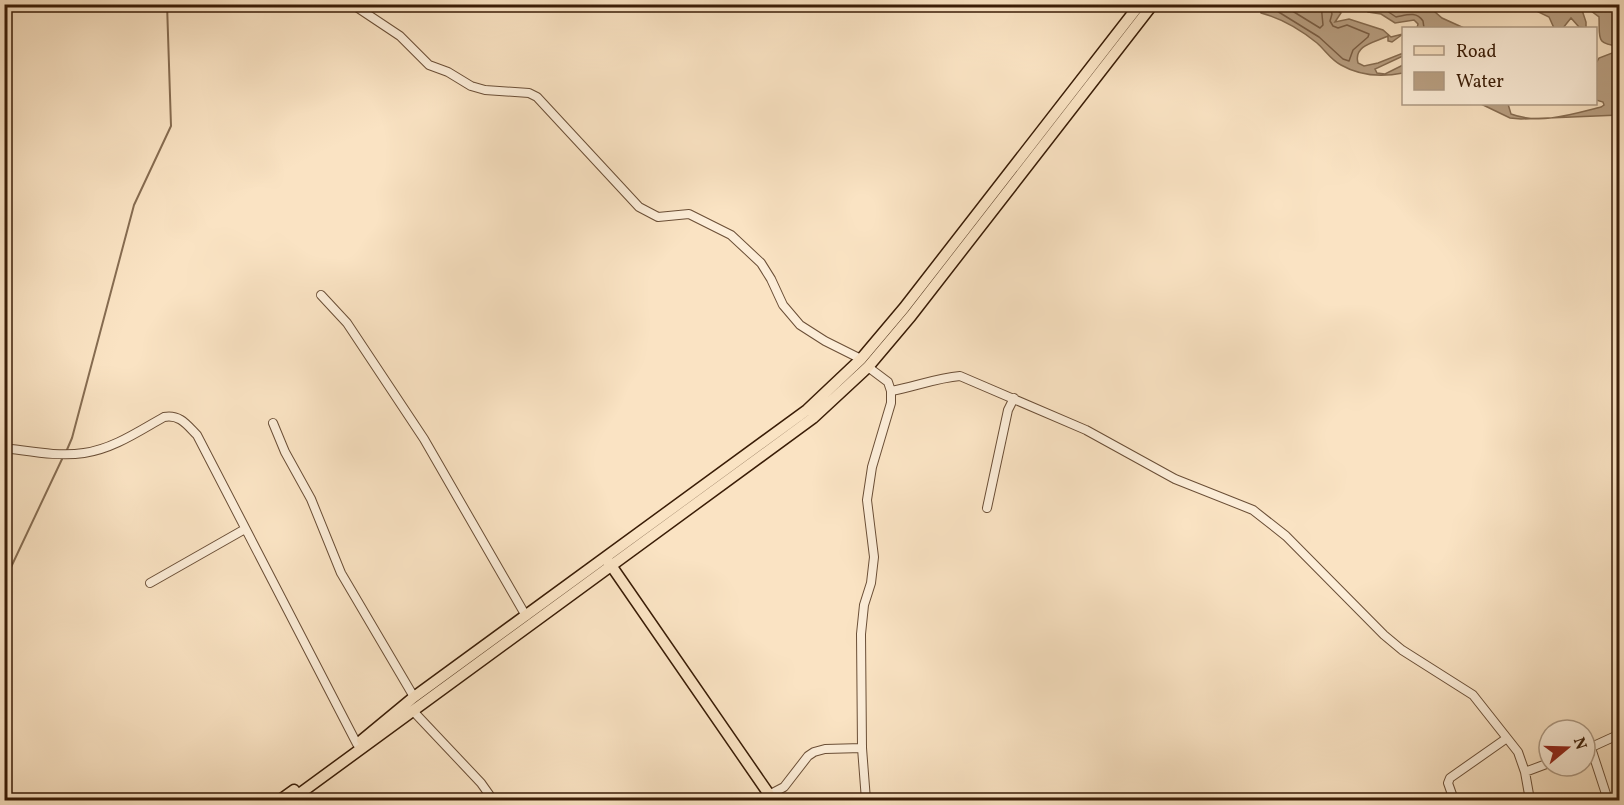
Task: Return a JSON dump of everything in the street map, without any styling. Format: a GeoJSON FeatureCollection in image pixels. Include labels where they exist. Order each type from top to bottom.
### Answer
{"type":"FeatureCollection","features":[{"type":"Feature","properties":{"kind":"main road"},"geometry":{"type":"LineString","coordinates":[[865,363],[904,308],[1140,4]]}},
{"type":"Feature","properties":{"kind":"main road"},"geometry":{"type":"LineString","coordinates":[[291,801],[413,711],[807,410],[865,363],[911,316],[1153,4]]}},
{"type":"Feature","properties":{"kind":"main road"},"geometry":{"type":"LineString","coordinates":[[280,801],[357,744],[414,697],[526,616],[608,562]]}},
{"type":"Feature","properties":{"kind":"main road"},"geometry":{"type":"LineString","coordinates":[[608,562],[771,798]]}},
{"type":"Feature","properties":{"kind":"street"},"geometry":{"type":"LineString","coordinates":[[352,4],[400,36],[429,65],[448,72],[471,86],[485,90],[529,93],[537,97],[639,207],[658,217],[689,214],[731,235],[761,263],[783,305],[800,325],[865,363],[888,382],[891,403],[872,467],[867,500],[874,557],[871,583],[864,605],[861,634],[862,748],[866,801]]}},
{"type":"Feature","properties":{"kind":"street"},"geometry":{"type":"LineString","coordinates":[[321,295],[347,323],[424,439],[526,616]]}},
{"type":"Feature","properties":{"kind":"street"},"geometry":{"type":"LineString","coordinates":[[891,391],[914,387],[941,378],[960,376],[1086,430],[1175,479],[1252,510],[1286,536],[1384,635],[1402,650],[1473,695],[1518,752],[1525,772],[1530,801]]}},
{"type":"Feature","properties":{"kind":"street"},"geometry":{"type":"LineString","coordinates":[[987,508],[1008,410],[1014,398]]}},
{"type":"Feature","properties":{"kind":"street"},"geometry":{"type":"LineString","coordinates":[[4,448],[58,454],[83,453],[118,442],[165,417],[181,419],[196,435],[357,744]]}},
{"type":"Feature","properties":{"kind":"street"},"geometry":{"type":"LineString","coordinates":[[273,423],[285,452],[311,499],[341,573],[414,697]]}},
{"type":"Feature","properties":{"kind":"street"},"geometry":{"type":"LineString","coordinates":[[150,583],[244,529]]}},
{"type":"Feature","properties":{"kind":"street"},"geometry":{"type":"LineString","coordinates":[[413,711],[481,783],[493,801]]}},
{"type":"Feature","properties":{"kind":"street"},"geometry":{"type":"LineString","coordinates":[[1597,745],[1620,734]]}},
{"type":"Feature","properties":{"kind":"street"},"geometry":{"type":"LineString","coordinates":[[1454,801],[1448,783],[1450,778],[1507,738]]}},
{"type":"Feature","properties":{"kind":"street"},"geometry":{"type":"LineString","coordinates":[[759,801],[771,798],[784,787],[808,756],[814,752],[825,749],[862,748]]}},
{"type":"Feature","properties":{"kind":"street"},"geometry":{"type":"LineString","coordinates":[[1525,772],[1537,768]]}},
{"type":"Feature","properties":{"kind":"street"},"geometry":{"type":"LineString","coordinates":[[1597,772],[1608,801]]}},
{"type":"Feature","properties":{"kind":"water"},"geometry":{"type":"Polygon","coordinates":[[[1268,4],[1330,5],[1341,13],[1335,22],[1349,19],[1383,30],[1391,37],[1402,34],[1392,42],[1388,41],[1388,36],[1367,45],[1362,48],[1357,57],[1358,63],[1364,66],[1402,53],[1402,56],[1375,69],[1377,73],[1385,74],[1402,66],[1402,73],[1371,75],[1341,65],[1304,34],[1283,21],[1261,13],[1260,9],[1268,4]]]}},
{"type":"Feature","properties":{"kind":"water"},"geometry":{"type":"Polygon","coordinates":[[[1368,4],[1427,5],[1442,18],[1462,27],[1417,27],[1418,24],[1414,20],[1395,23],[1381,14],[1368,12],[1365,9],[1368,4]]]}},
{"type":"Feature","properties":{"kind":"water"},"geometry":{"type":"Polygon","coordinates":[[[1524,5],[1619,5],[1619,46],[1606,44],[1600,39],[1599,17],[1587,8],[1582,10],[1586,27],[1579,27],[1571,18],[1564,27],[1554,27],[1549,17],[1524,5]]]}},
{"type":"Feature","properties":{"kind":"water"},"geometry":{"type":"Polygon","coordinates":[[[1612,53],[1619,56],[1619,115],[1552,118],[1604,105],[1603,102],[1597,100],[1597,61],[1599,58],[1612,53]]]}},
{"type":"Feature","properties":{"kind":"water"},"geometry":{"type":"Polygon","coordinates":[[[1483,105],[1508,105],[1511,114],[1533,119],[1510,118],[1483,105]]]}},
{"type":"Feature","properties":{"kind":"waterway"},"geometry":{"type":"LineString","coordinates":[[66,452],[72,438],[134,205],[171,126],[167,4]]}},
{"type":"Feature","properties":{"kind":"waterway"},"geometry":{"type":"LineString","coordinates":[[4,582],[63,457]]}}]}
